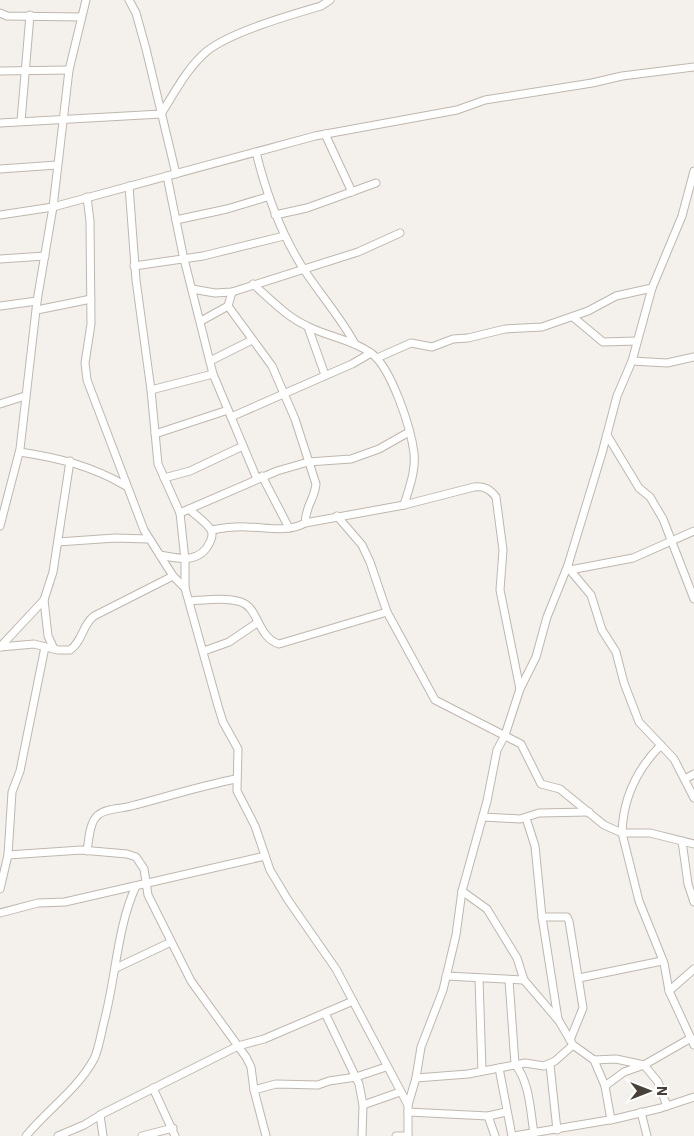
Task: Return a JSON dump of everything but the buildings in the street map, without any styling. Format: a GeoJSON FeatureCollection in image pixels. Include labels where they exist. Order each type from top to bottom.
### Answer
{"type":"FeatureCollection","features":[{"type":"Feature","properties":{"kind":"street"},"geometry":{"type":"LineString","coordinates":[[0,526],[20,452],[37,302],[53,207],[69,70],[86,0]]}},
{"type":"Feature","properties":{"kind":"street"},"geometry":{"type":"LineString","coordinates":[[129,0],[136,13],[176,174]]}},
{"type":"Feature","properties":{"kind":"street"},"geometry":{"type":"LineString","coordinates":[[162,114],[186,75],[206,52],[230,36],[321,6],[330,0]]}},
{"type":"Feature","properties":{"kind":"street"},"geometry":{"type":"LineString","coordinates":[[0,14],[7,16],[81,17]]}},
{"type":"Feature","properties":{"kind":"street"},"geometry":{"type":"LineString","coordinates":[[21,121],[30,16]]}},
{"type":"Feature","properties":{"kind":"street"},"geometry":{"type":"LineString","coordinates":[[0,215],[53,207],[326,134],[457,110],[486,100],[622,76],[694,67]]}},
{"type":"Feature","properties":{"kind":"street"},"geometry":{"type":"LineString","coordinates":[[0,71],[69,70]]}},
{"type":"Feature","properties":{"kind":"street"},"geometry":{"type":"LineString","coordinates":[[0,123],[162,114]]}},
{"type":"Feature","properties":{"kind":"street"},"geometry":{"type":"LineString","coordinates":[[326,134],[352,192]]}},
{"type":"Feature","properties":{"kind":"street"},"geometry":{"type":"LineString","coordinates":[[256,152],[267,196],[284,236],[303,268],[345,326],[355,345]]}},
{"type":"Feature","properties":{"kind":"street"},"geometry":{"type":"LineString","coordinates":[[0,169],[58,165]]}},
{"type":"Feature","properties":{"kind":"street"},"geometry":{"type":"LineString","coordinates":[[396,1136],[408,1136],[408,1108],[416,1078],[421,1047],[446,976],[462,891],[483,817],[497,750],[505,735],[520,689],[536,657],[547,617],[569,568],[617,396],[632,361],[652,288],[682,216],[694,170]]}},
{"type":"Feature","properties":{"kind":"street"},"geometry":{"type":"LineString","coordinates":[[167,176],[184,260],[213,374],[229,414],[259,478],[289,528]]}},
{"type":"Feature","properties":{"kind":"street"},"geometry":{"type":"LineString","coordinates":[[275,215],[307,208],[376,183]]}},
{"type":"Feature","properties":{"kind":"street"},"geometry":{"type":"LineString","coordinates":[[129,186],[134,266],[152,390],[158,464],[180,514],[185,560],[185,588],[224,722],[238,748],[240,756],[236,779],[240,799],[255,826],[277,884],[322,947],[353,1001],[408,1108]]}},
{"type":"Feature","properties":{"kind":"street"},"geometry":{"type":"LineString","coordinates":[[176,220],[228,209],[267,196]]}},
{"type":"Feature","properties":{"kind":"street"},"geometry":{"type":"LineString","coordinates":[[87,197],[90,221],[91,299],[91,324],[85,362],[87,380],[126,486],[150,539],[173,576],[185,588]]}},
{"type":"Feature","properties":{"kind":"street"},"geometry":{"type":"LineString","coordinates":[[192,288],[215,293],[232,292],[358,252],[400,233]]}},
{"type":"Feature","properties":{"kind":"street"},"geometry":{"type":"LineString","coordinates":[[134,266],[184,260],[284,236]]}},
{"type":"Feature","properties":{"kind":"street"},"geometry":{"type":"LineString","coordinates":[[0,259],[45,256]]}},
{"type":"Feature","properties":{"kind":"street"},"geometry":{"type":"LineString","coordinates":[[253,284],[290,316],[308,327],[338,336],[374,355],[380,361],[392,384],[409,432],[414,453],[413,472],[404,505]]}},
{"type":"Feature","properties":{"kind":"street"},"geometry":{"type":"LineString","coordinates":[[155,434],[229,414],[374,355],[411,343],[432,347],[453,339],[468,338],[506,330],[542,327],[573,317],[616,296],[652,288]]}},
{"type":"Feature","properties":{"kind":"street"},"geometry":{"type":"LineString","coordinates":[[201,321],[228,306],[232,292]]}},
{"type":"Feature","properties":{"kind":"street"},"geometry":{"type":"LineString","coordinates":[[36,310],[91,299]]}},
{"type":"Feature","properties":{"kind":"street"},"geometry":{"type":"LineString","coordinates":[[0,306],[37,302]]}},
{"type":"Feature","properties":{"kind":"street"},"geometry":{"type":"LineString","coordinates":[[228,306],[272,366],[284,392],[316,484],[315,494],[306,509],[305,524]]}},
{"type":"Feature","properties":{"kind":"street"},"geometry":{"type":"LineString","coordinates":[[573,317],[603,342],[637,341]]}},
{"type":"Feature","properties":{"kind":"street"},"geometry":{"type":"LineString","coordinates":[[308,327],[325,376]]}},
{"type":"Feature","properties":{"kind":"street"},"geometry":{"type":"LineString","coordinates":[[210,361],[252,340]]}},
{"type":"Feature","properties":{"kind":"street"},"geometry":{"type":"LineString","coordinates":[[632,361],[667,363],[694,357]]}},
{"type":"Feature","properties":{"kind":"street"},"geometry":{"type":"LineString","coordinates":[[152,390],[213,374]]}},
{"type":"Feature","properties":{"kind":"street"},"geometry":{"type":"LineString","coordinates":[[0,404],[25,396]]}},
{"type":"Feature","properties":{"kind":"street"},"geometry":{"type":"LineString","coordinates":[[180,514],[189,508],[259,478],[308,462],[351,459],[379,449],[409,432]]}},
{"type":"Feature","properties":{"kind":"street"},"geometry":{"type":"LineString","coordinates":[[607,435],[640,488],[657,507],[694,599]]}},
{"type":"Feature","properties":{"kind":"street"},"geometry":{"type":"LineString","coordinates":[[164,478],[190,471],[244,446]]}},
{"type":"Feature","properties":{"kind":"street"},"geometry":{"type":"LineString","coordinates":[[20,452],[70,461],[95,470],[126,486]]}},
{"type":"Feature","properties":{"kind":"street"},"geometry":{"type":"LineString","coordinates":[[54,649],[48,636],[44,600],[53,572],[70,461]]}},
{"type":"Feature","properties":{"kind":"street"},"geometry":{"type":"LineString","coordinates":[[212,530],[239,527],[261,529],[289,528],[338,516],[404,505],[474,487],[487,488],[496,497],[503,550],[500,590],[520,689]]}},
{"type":"Feature","properties":{"kind":"street"},"geometry":{"type":"LineString","coordinates":[[160,555],[185,560],[201,554],[212,537],[212,530],[189,508]]}},
{"type":"Feature","properties":{"kind":"street"},"geometry":{"type":"LineString","coordinates":[[338,516],[362,545],[370,562],[387,612],[435,700],[521,744],[541,784],[560,789],[604,825],[622,833],[650,833],[694,844]]}},
{"type":"Feature","properties":{"kind":"street"},"geometry":{"type":"LineString","coordinates":[[569,568],[633,558],[694,531]]}},
{"type":"Feature","properties":{"kind":"street"},"geometry":{"type":"LineString","coordinates":[[58,542],[115,538],[150,539]]}},
{"type":"Feature","properties":{"kind":"street"},"geometry":{"type":"LineString","coordinates":[[569,568],[591,595],[602,630],[616,652],[624,683],[640,722],[674,759],[694,798]]}},
{"type":"Feature","properties":{"kind":"street"},"geometry":{"type":"LineString","coordinates":[[0,647],[34,644],[54,649],[70,650],[80,638],[87,621],[173,576]]}},
{"type":"Feature","properties":{"kind":"street"},"geometry":{"type":"LineString","coordinates":[[0,647],[44,600]]}},
{"type":"Feature","properties":{"kind":"street"},"geometry":{"type":"LineString","coordinates":[[189,601],[240,601],[249,606],[255,614],[257,623],[268,637],[279,644],[387,612]]}},
{"type":"Feature","properties":{"kind":"street"},"geometry":{"type":"LineString","coordinates":[[204,651],[236,638],[257,623]]}},
{"type":"Feature","properties":{"kind":"street"},"geometry":{"type":"LineString","coordinates":[[34,644],[48,636]]}},
{"type":"Feature","properties":{"kind":"street"},"geometry":{"type":"LineString","coordinates":[[0,889],[8,855],[12,792],[20,771],[45,647]]}},
{"type":"Feature","properties":{"kind":"street"},"geometry":{"type":"LineString","coordinates":[[605,1086],[624,1072],[644,1065],[692,1042],[669,991],[668,978],[639,901],[622,833],[623,811],[634,780],[649,757],[661,745]]}},
{"type":"Feature","properties":{"kind":"street"},"geometry":{"type":"LineString","coordinates":[[685,779],[694,774]]}},
{"type":"Feature","properties":{"kind":"street"},"geometry":{"type":"LineString","coordinates":[[87,851],[92,824],[103,811],[132,806],[183,790],[236,779]]}},
{"type":"Feature","properties":{"kind":"street"},"geometry":{"type":"LineString","coordinates":[[483,817],[497,819],[526,818],[548,812],[589,812]]}},
{"type":"Feature","properties":{"kind":"street"},"geometry":{"type":"LineString","coordinates":[[526,818],[534,846],[542,917],[559,1021]]}},
{"type":"Feature","properties":{"kind":"street"},"geometry":{"type":"LineString","coordinates":[[682,841],[688,884],[694,902]]}},
{"type":"Feature","properties":{"kind":"street"},"geometry":{"type":"LineString","coordinates":[[8,855],[30,852],[87,851],[127,854],[136,857],[144,869],[148,895],[191,981],[251,1067],[254,1090],[266,1136]]}},
{"type":"Feature","properties":{"kind":"street"},"geometry":{"type":"LineString","coordinates":[[0,913],[38,902],[65,902],[136,886],[145,882],[265,856]]}},
{"type":"Feature","properties":{"kind":"street"},"geometry":{"type":"LineString","coordinates":[[26,1136],[74,1089],[94,1058],[116,968],[126,909],[136,886]]}},
{"type":"Feature","properties":{"kind":"street"},"geometry":{"type":"LineString","coordinates":[[462,891],[487,909],[517,958],[524,980],[559,1021],[572,1043],[594,1060],[605,1086],[611,1120]]}},
{"type":"Feature","properties":{"kind":"street"},"geometry":{"type":"LineString","coordinates":[[416,1078],[482,1071],[514,1064],[550,1064],[572,1043],[583,1008],[568,919],[542,917]]}},
{"type":"Feature","properties":{"kind":"street"},"geometry":{"type":"LineString","coordinates":[[116,968],[171,942]]}},
{"type":"Feature","properties":{"kind":"street"},"geometry":{"type":"LineString","coordinates":[[579,978],[662,961]]}},
{"type":"Feature","properties":{"kind":"street"},"geometry":{"type":"LineString","coordinates":[[669,991],[694,969]]}},
{"type":"Feature","properties":{"kind":"street"},"geometry":{"type":"LineString","coordinates":[[446,976],[524,980]]}},
{"type":"Feature","properties":{"kind":"street"},"geometry":{"type":"LineString","coordinates":[[479,978],[482,1071]]}},
{"type":"Feature","properties":{"kind":"street"},"geometry":{"type":"LineString","coordinates":[[509,980],[514,1064],[522,1074],[526,1084],[538,1133]]}},
{"type":"Feature","properties":{"kind":"street"},"geometry":{"type":"LineString","coordinates":[[58,1136],[84,1125],[100,1115],[238,1046],[264,1039],[353,1001]]}},
{"type":"Feature","properties":{"kind":"street"},"geometry":{"type":"LineString","coordinates":[[325,1014],[356,1077],[363,1105],[362,1136]]}},
{"type":"Feature","properties":{"kind":"street"},"geometry":{"type":"LineString","coordinates":[[594,1060],[616,1059],[644,1065],[658,1082],[667,1106]]}},
{"type":"Feature","properties":{"kind":"street"},"geometry":{"type":"LineString","coordinates":[[550,1064],[557,1130]]}},
{"type":"Feature","properties":{"kind":"street"},"geometry":{"type":"LineString","coordinates":[[254,1090],[276,1084],[318,1085],[329,1081],[356,1077],[386,1067]]}},
{"type":"Feature","properties":{"kind":"street"},"geometry":{"type":"LineString","coordinates":[[500,1068],[506,1112],[513,1136],[611,1120],[694,1097]]}},
{"type":"Feature","properties":{"kind":"street"},"geometry":{"type":"LineString","coordinates":[[153,1088],[173,1128],[175,1136]]}},
{"type":"Feature","properties":{"kind":"street"},"geometry":{"type":"LineString","coordinates":[[363,1105],[400,1092]]}},
{"type":"Feature","properties":{"kind":"street"},"geometry":{"type":"LineString","coordinates":[[408,1108],[488,1116],[506,1112]]}},
{"type":"Feature","properties":{"kind":"street"},"geometry":{"type":"LineString","coordinates":[[641,1112],[647,1136]]}},
{"type":"Feature","properties":{"kind":"street"},"geometry":{"type":"LineString","coordinates":[[100,1115],[103,1136]]}},
{"type":"Feature","properties":{"kind":"street"},"geometry":{"type":"LineString","coordinates":[[488,1116],[495,1136]]}},
{"type":"Feature","properties":{"kind":"street"},"geometry":{"type":"LineString","coordinates":[[142,1136],[173,1128]]}}]}
